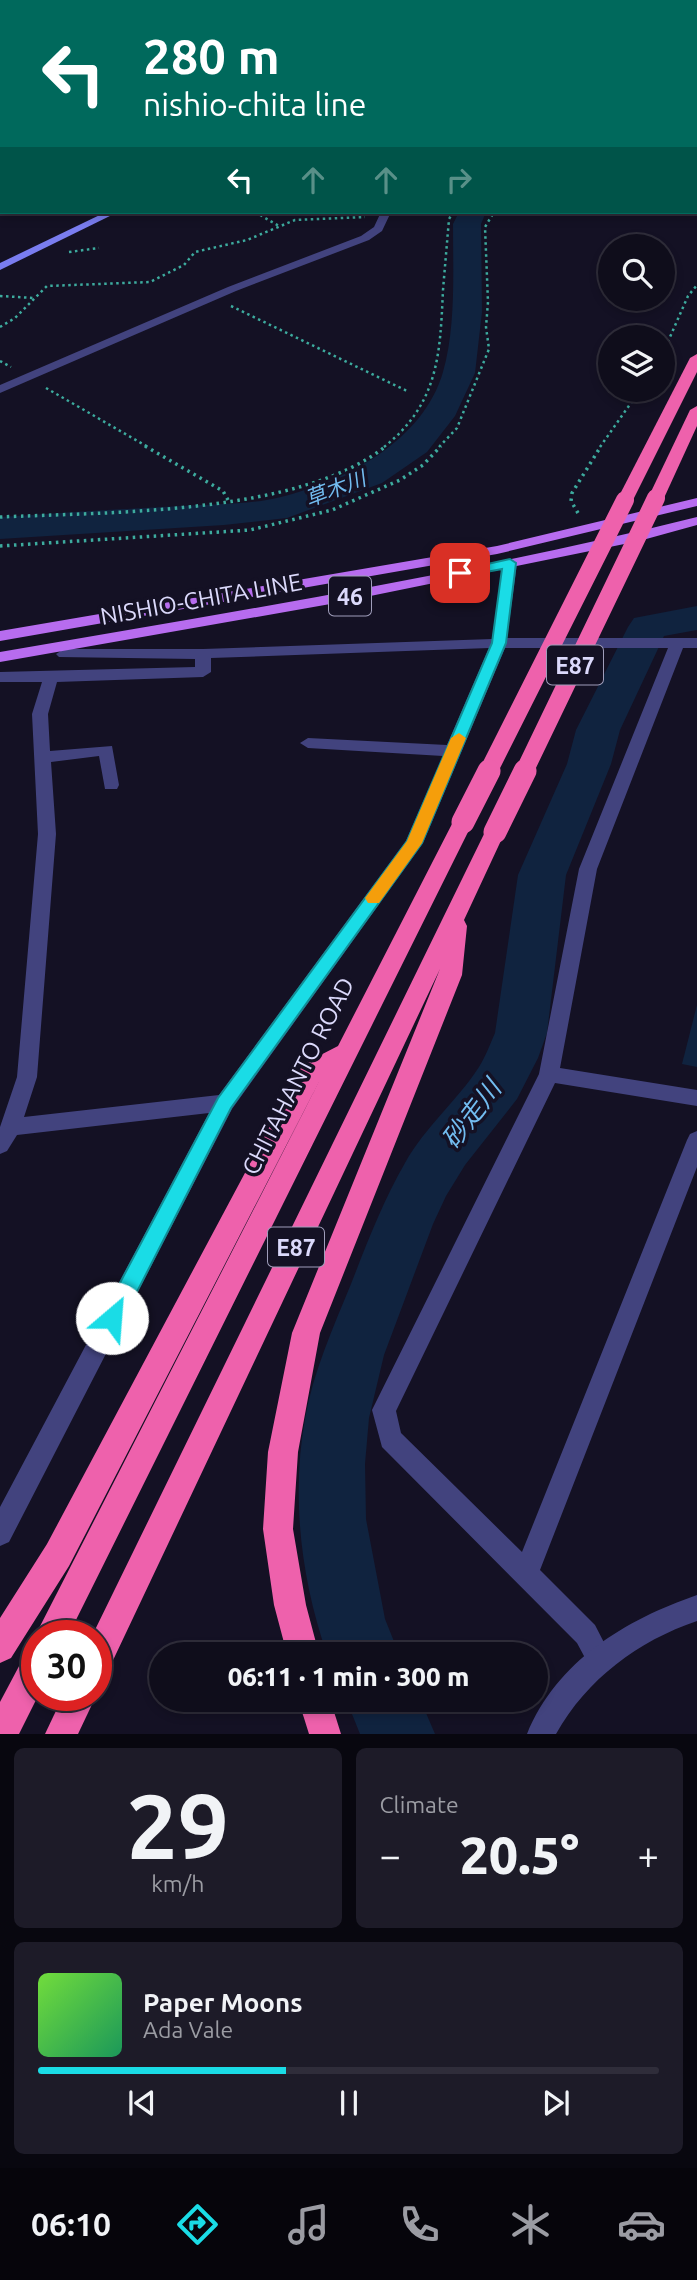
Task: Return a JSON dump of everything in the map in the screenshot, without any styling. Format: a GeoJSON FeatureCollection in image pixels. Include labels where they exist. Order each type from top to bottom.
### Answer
{"type":"FeatureCollection","features":[{"type":"Feature","properties":{"kind":"highway","name":"CHITAHANTO ROAD"},"geometry":{"type":"LineString","coordinates":[[59,1620],[697,358]]}},
{"type":"Feature","properties":{"kind":"highway","name":"E87"},"geometry":{"type":"LineString","coordinates":[[112,1629],[697,410]]}},
{"type":"Feature","properties":{"kind":"highway"},"geometry":{"type":"LineString","coordinates":[[300,1642],[290,1605],[278,1529],[283,1452],[306,1333],[451,975],[457,910]]}},
{"type":"Feature","properties":{"kind":"highway"},"geometry":{"type":"LineString","coordinates":[[0,1647],[58,1555],[311,1071],[344,1054]]}},
{"type":"Feature","properties":{"kind":"highway"},"geometry":{"type":"LineString","coordinates":[[1,1734],[21,1695]]}},
{"type":"Feature","properties":{"kind":"highway"},"geometry":{"type":"LineString","coordinates":[[61,1734],[72,1711]]}},
{"type":"Feature","properties":{"kind":"highway"},"geometry":{"type":"LineString","coordinates":[[318,1712],[325,1734]]}},
{"type":"Feature","properties":{"kind":"main road"},"geometry":{"type":"LineString","coordinates":[[0,267],[109,214]]}},
{"type":"Feature","properties":{"kind":"main road","name":"NISHIO-CHITA LINE"},"geometry":{"type":"LineString","coordinates":[[0,636],[497,550],[697,502]]}},
{"type":"Feature","properties":{"kind":"main road","name":"NISHIO-CHITA LINE"},"geometry":{"type":"LineString","coordinates":[[0,657],[337,599],[639,537],[697,521]]}},
{"type":"Feature","properties":{"kind":"street"},"geometry":{"type":"LineString","coordinates":[[0,389],[214,298],[365,238],[378,229],[385,215]]}},
{"type":"Feature","properties":{"kind":"street"},"geometry":{"type":"LineString","coordinates":[[0,1533],[225,1103],[414,843],[499,643],[510,563]]}},
{"type":"Feature","properties":{"kind":"street"},"geometry":{"type":"LineString","coordinates":[[64,654],[203,654],[499,643],[697,643]]}},
{"type":"Feature","properties":{"kind":"street"},"geometry":{"type":"LineString","coordinates":[[600,1660],[586,1634],[525,1576],[390,1438],[384,1410],[549,1074],[588,869],[677,643]]}},
{"type":"Feature","properties":{"kind":"street"},"geometry":{"type":"LineString","coordinates":[[0,677],[203,672],[203,654]]}},
{"type":"Feature","properties":{"kind":"street"},"geometry":{"type":"LineString","coordinates":[[0,1145],[11,1127],[27,1077],[47,834],[40,714],[51,677]]}},
{"type":"Feature","properties":{"kind":"street"},"geometry":{"type":"LineString","coordinates":[[308,743],[453,751]]}},
{"type":"Feature","properties":{"kind":"street"},"geometry":{"type":"LineString","coordinates":[[43,757],[106,750],[111,785]]}},
{"type":"Feature","properties":{"kind":"street"},"geometry":{"type":"LineString","coordinates":[[549,1074],[697,1098]]}},
{"type":"Feature","properties":{"kind":"street"},"geometry":{"type":"LineString","coordinates":[[11,1127],[225,1103]]}},
{"type":"Feature","properties":{"kind":"street"},"geometry":{"type":"LineString","coordinates":[[525,1576],[697,1140]]}},
{"type":"Feature","properties":{"kind":"street"},"geometry":{"type":"LineString","coordinates":[[541,1734],[570,1689],[600,1660],[646,1627],[697,1608]]}},
{"type":"Feature","properties":{"kind":"path"},"geometry":{"type":"LineString","coordinates":[[258,214],[279,226]]}},
{"type":"Feature","properties":{"kind":"path"},"geometry":{"type":"LineString","coordinates":[[0,517],[228,500],[283,492],[338,475],[383,449],[406,425],[432,381],[441,355],[449,219],[452,214]]}},
{"type":"Feature","properties":{"kind":"path"},"geometry":{"type":"LineString","coordinates":[[0,547],[250,530],[332,510],[400,480],[424,465],[457,428],[489,349],[486,327],[488,302],[485,228],[493,214]]}},
{"type":"Feature","properties":{"kind":"path"},"geometry":{"type":"LineString","coordinates":[[0,327],[15,318],[47,286],[150,282],[184,265],[195,252],[247,240],[295,219],[385,215]]}},
{"type":"Feature","properties":{"kind":"path"},"geometry":{"type":"LineString","coordinates":[[675,326],[688,296],[697,285]]}},
{"type":"Feature","properties":{"kind":"path"},"geometry":{"type":"LineString","coordinates":[[0,296],[35,299]]}},
{"type":"Feature","properties":{"kind":"path"},"geometry":{"type":"LineString","coordinates":[[214,298],[407,391]]}},
{"type":"Feature","properties":{"kind":"path"},"geometry":{"type":"LineString","coordinates":[[0,360],[223,491],[228,500]]}},
{"type":"Feature","properties":{"kind":"path"},"geometry":{"type":"LineString","coordinates":[[591,528],[571,501],[572,493],[591,460],[632,402]]}},
{"type":"Feature","properties":{"kind":"water"},"geometry":{"type":"Polygon","coordinates":[[[697,1005],[697,1067],[682,1064],[697,1005]]]}},
{"type":"Feature","properties":{"kind":"waterway","name":"草木川"},"geometry":{"type":"LineString","coordinates":[[0,528],[224,514],[287,507],[370,476],[415,445],[438,416],[459,373],[467,312],[467,224],[471,214]]}},
{"type":"Feature","properties":{"kind":"waterway","name":"砂走川"},"geometry":{"type":"LineString","coordinates":[[359,1642],[350,1619],[332,1519],[332,1464],[337,1418],[353,1355],[404,1223],[425,1180],[445,1148],[498,1083],[521,1033],[542,875],[589,764],[598,730],[648,627],[697,618]]}},
{"type":"Feature","properties":{"kind":"waterway","name":"砂走川"},"geometry":{"type":"LineString","coordinates":[[388,1712],[398,1734]]}},
{"type":"Feature","properties":{"kind":"slow traffic"},"geometry":{"type":"LineString","coordinates":[[373,898],[414,843],[459,738]]}},
{"type":"Feature","properties":{"kind":"route"},"geometry":{"type":"LineString","coordinates":[[112,1318],[225,1103],[414,843],[499,643],[510,563],[460,573]]}}]}
